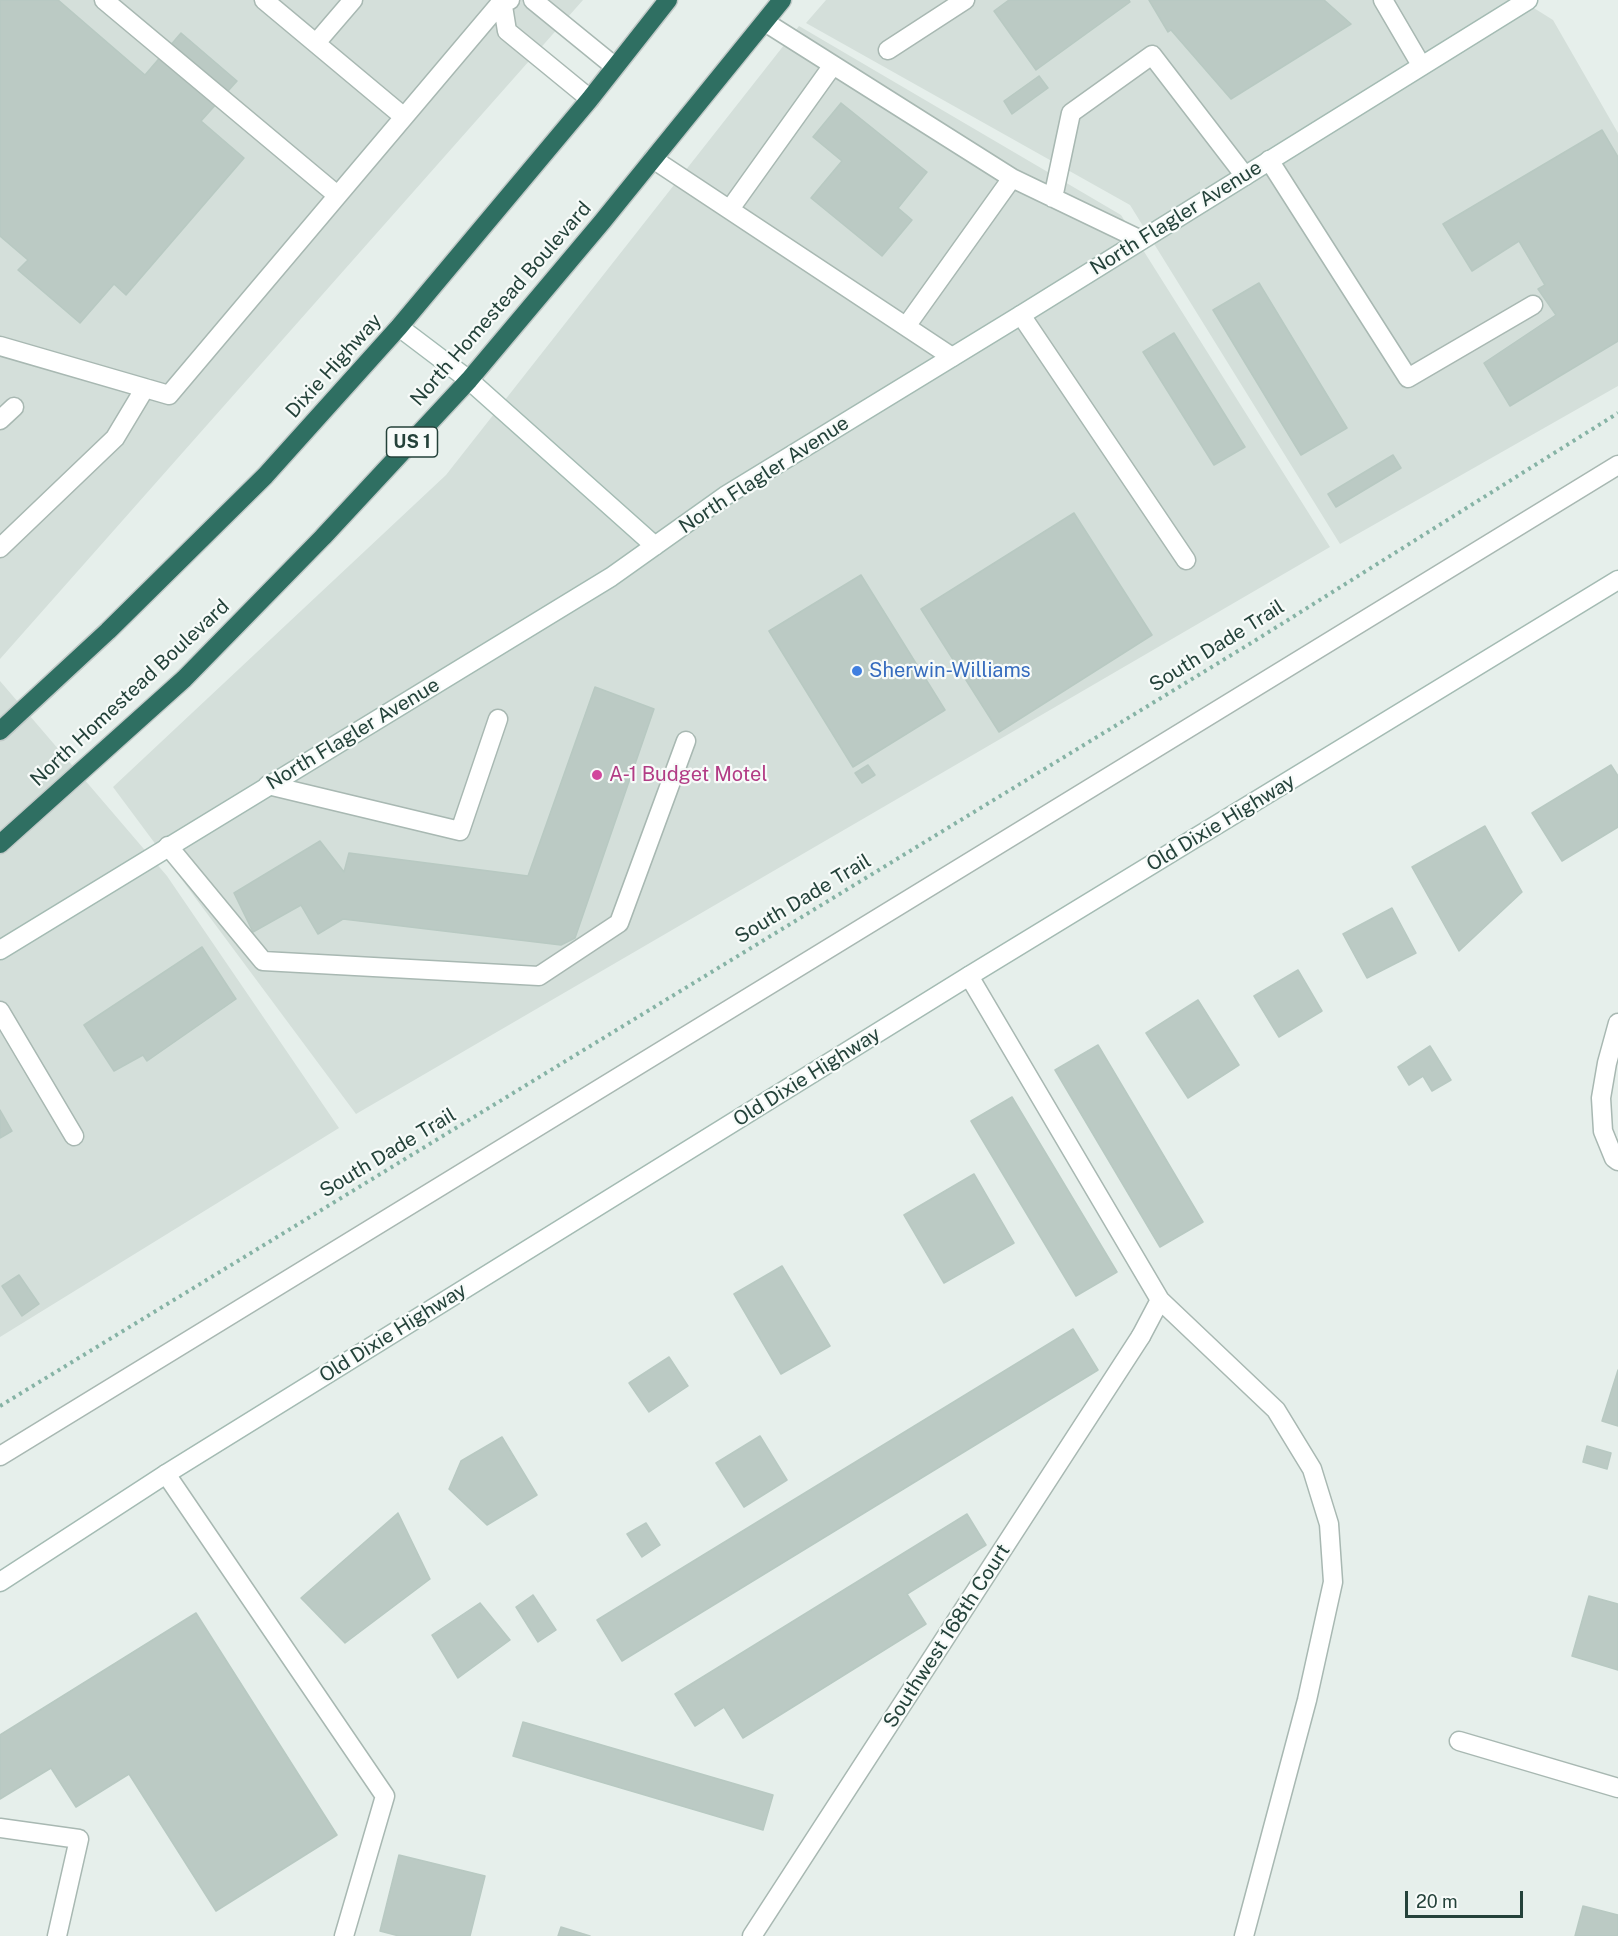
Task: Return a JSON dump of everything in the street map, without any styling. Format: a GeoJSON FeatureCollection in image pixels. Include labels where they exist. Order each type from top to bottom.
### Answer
{"type":"FeatureCollection","features":[{"type":"Feature","properties":{"kind":"highway","name":"Dixie Highway"},"geometry":{"type":"LineString","coordinates":[[0,731],[108,631],[265,476],[399,327],[590,99],[668,0]]}},
{"type":"Feature","properties":{"kind":"highway","name":"North Homestead Boulevard"},"geometry":{"type":"LineString","coordinates":[[0,844],[184,679],[323,537],[469,380],[782,0]]}},
{"type":"Feature","properties":{"kind":"street"},"geometry":{"type":"LineString","coordinates":[[105,0],[338,195]]}},
{"type":"Feature","properties":{"kind":"street"},"geometry":{"type":"LineString","coordinates":[[264,0],[404,117]]}},
{"type":"Feature","properties":{"kind":"street"},"geometry":{"type":"LineString","coordinates":[[316,43],[353,0]]}},
{"type":"Feature","properties":{"kind":"street"},"geometry":{"type":"LineString","coordinates":[[502,0],[515,0]]}},
{"type":"Feature","properties":{"kind":"street"},"geometry":{"type":"LineString","coordinates":[[502,0],[507,31],[590,99]]}},
{"type":"Feature","properties":{"kind":"street"},"geometry":{"type":"LineString","coordinates":[[0,346],[169,395],[502,0]]}},
{"type":"Feature","properties":{"kind":"street"},"geometry":{"type":"LineString","coordinates":[[533,0],[614,66]]}},
{"type":"Feature","properties":{"kind":"street"},"geometry":{"type":"LineString","coordinates":[[888,50],[939,7],[964,0]]}},
{"type":"Feature","properties":{"kind":"street"},"geometry":{"type":"LineString","coordinates":[[1383,0],[1421,65]]}},
{"type":"Feature","properties":{"kind":"street","name":"North Flagler Avenue"},"geometry":{"type":"LineString","coordinates":[[0,950],[611,578],[725,496],[1528,0]]}},
{"type":"Feature","properties":{"kind":"street"},"geometry":{"type":"LineString","coordinates":[[765,22],[1012,178],[1142,240]]}},
{"type":"Feature","properties":{"kind":"street"},"geometry":{"type":"LineString","coordinates":[[1053,198],[1071,113],[1152,56],[1245,176]]}},
{"type":"Feature","properties":{"kind":"street"},"geometry":{"type":"LineString","coordinates":[[730,209],[833,65]]}},
{"type":"Feature","properties":{"kind":"street"},"geometry":{"type":"LineString","coordinates":[[653,159],[907,325],[952,357]]}},
{"type":"Feature","properties":{"kind":"street"},"geometry":{"type":"LineString","coordinates":[[1269,160],[1408,378],[1533,305]]}},
{"type":"Feature","properties":{"kind":"street"},"geometry":{"type":"LineString","coordinates":[[907,325],[1012,178]]}},
{"type":"Feature","properties":{"kind":"street"},"geometry":{"type":"LineString","coordinates":[[1021,315],[1186,561]]}},
{"type":"Feature","properties":{"kind":"street"},"geometry":{"type":"LineString","coordinates":[[399,327],[469,380],[655,546]]}},
{"type":"Feature","properties":{"kind":"street"},"geometry":{"type":"LineString","coordinates":[[0,548],[115,438],[145,388]]}},
{"type":"Feature","properties":{"kind":"street"},"geometry":{"type":"LineString","coordinates":[[0,420],[14,407]]}},
{"type":"Feature","properties":{"kind":"street"},"geometry":{"type":"LineString","coordinates":[[0,1456],[1618,465]]}},
{"type":"Feature","properties":{"kind":"street","name":"Old Dixie Highway"},"geometry":{"type":"LineString","coordinates":[[0,1582],[166,1474],[969,976],[1618,580]]}},
{"type":"Feature","properties":{"kind":"street"},"geometry":{"type":"LineString","coordinates":[[268,785],[460,831],[498,719]]}},
{"type":"Feature","properties":{"kind":"street"},"geometry":{"type":"LineString","coordinates":[[168,846],[263,962],[539,976],[619,923],[686,741]]}},
{"type":"Feature","properties":{"kind":"street"},"geometry":{"type":"LineString","coordinates":[[969,976],[1160,1300],[1276,1410],[1312,1469],[1329,1524],[1333,1582],[1307,1700],[1244,1936]]}},
{"type":"Feature","properties":{"kind":"street"},"geometry":{"type":"LineString","coordinates":[[0,1011],[74,1136]]}},
{"type":"Feature","properties":{"kind":"street"},"geometry":{"type":"LineString","coordinates":[[1616,1160],[1603,1131],[1600,1098],[1618,1023]]}},
{"type":"Feature","properties":{"kind":"street","name":"Southwest 168th Court"},"geometry":{"type":"LineString","coordinates":[[752,1936],[1141,1336],[1160,1300]]}},
{"type":"Feature","properties":{"kind":"street"},"geometry":{"type":"LineString","coordinates":[[166,1474],[385,1796],[345,1936]]}},
{"type":"Feature","properties":{"kind":"street"},"geometry":{"type":"LineString","coordinates":[[1459,1741],[1618,1788]]}},
{"type":"Feature","properties":{"kind":"street"},"geometry":{"type":"LineString","coordinates":[[0,1828],[79,1839],[57,1936]]}},
{"type":"Feature","properties":{"kind":"path","name":"South Dade Trail"},"geometry":{"type":"LineString","coordinates":[[0,1406],[1256,640],[1618,413]]}},
{"type":"Feature","properties":{"kind":"shaded area"},"geometry":{"type":"Polygon","coordinates":[[[0,0],[583,0],[0,659],[0,0]]]}},
{"type":"Feature","properties":{"kind":"shaded area"},"geometry":{"type":"Polygon","coordinates":[[[826,0],[1521,0],[1553,20],[1618,133],[1618,386],[1340,544],[1130,205],[806,23],[826,0]]]}},
{"type":"Feature","properties":{"kind":"shaded area"},"geometry":{"type":"Polygon","coordinates":[[[799,26],[1121,215],[1330,547],[356,1114],[113,787],[446,475],[799,26]]]}},
{"type":"Feature","properties":{"kind":"shaded area"},"geometry":{"type":"Polygon","coordinates":[[[0,681],[167,876],[339,1128],[0,1337],[0,681]]]}},
{"type":"Feature","properties":{"kind":"building"},"geometry":{"type":"Polygon","coordinates":[[[0,0],[58,0],[145,75],[181,33],[237,81],[201,121],[244,158],[126,295],[114,284],[80,323],[18,270],[28,260],[0,236],[0,0]]]}},
{"type":"Feature","properties":{"kind":"building"},"geometry":{"type":"Polygon","coordinates":[[[1009,0],[1129,0],[1130,2],[1036,70],[994,11],[1009,0]]]}},
{"type":"Feature","properties":{"kind":"building"},"geometry":{"type":"Polygon","coordinates":[[[1149,0],[1324,0],[1351,24],[1231,99],[1171,30],[1168,32],[1149,0]]]}},
{"type":"Feature","properties":{"kind":"building"},"geometry":{"type":"Polygon","coordinates":[[[1039,76],[1048,88],[1012,114],[1004,101],[1039,76]]]}},
{"type":"Feature","properties":{"kind":"building"},"geometry":{"type":"Polygon","coordinates":[[[841,103],[927,172],[898,208],[912,220],[882,256],[811,198],[842,161],[813,137],[841,103]]]}},
{"type":"Feature","properties":{"kind":"building"},"geometry":{"type":"Polygon","coordinates":[[[1602,130],[1618,157],[1618,341],[1510,406],[1484,363],[1556,315],[1538,289],[1545,285],[1519,241],[1472,271],[1443,224],[1602,130]]]}},
{"type":"Feature","properties":{"kind":"building"},"geometry":{"type":"Polygon","coordinates":[[[1259,283],[1347,428],[1301,455],[1213,310],[1259,283]]]}},
{"type":"Feature","properties":{"kind":"building"},"geometry":{"type":"Polygon","coordinates":[[[1174,333],[1245,447],[1214,465],[1143,352],[1174,333]]]}},
{"type":"Feature","properties":{"kind":"building"},"geometry":{"type":"Polygon","coordinates":[[[1393,455],[1401,468],[1336,507],[1328,494],[1393,455]]]}},
{"type":"Feature","properties":{"kind":"building"},"geometry":{"type":"Polygon","coordinates":[[[1074,513],[1152,635],[999,732],[921,609],[1074,513]]]}},
{"type":"Feature","properties":{"kind":"building","name":"Sherwin-Williams"},"geometry":{"type":"Polygon","coordinates":[[[861,575],[945,710],[853,767],[769,631],[861,575]]]}},
{"type":"Feature","properties":{"kind":"building","name":"A-1 Budget Motel"},"geometry":{"type":"Polygon","coordinates":[[[595,687],[654,709],[575,938],[561,945],[343,919],[318,934],[301,905],[253,932],[234,893],[320,841],[344,872],[349,853],[528,876],[595,687]]]}},
{"type":"Feature","properties":{"kind":"building"},"geometry":{"type":"Polygon","coordinates":[[[868,765],[875,775],[862,783],[855,773],[868,765]]]}},
{"type":"Feature","properties":{"kind":"building"},"geometry":{"type":"Polygon","coordinates":[[[1611,765],[1618,776],[1618,827],[1562,861],[1532,813],[1611,765]]]}},
{"type":"Feature","properties":{"kind":"building"},"geometry":{"type":"Polygon","coordinates":[[[1485,826],[1522,892],[1459,951],[1412,867],[1485,826]]]}},
{"type":"Feature","properties":{"kind":"building"},"geometry":{"type":"Polygon","coordinates":[[[1392,908],[1416,953],[1367,978],[1343,934],[1392,908]]]}},
{"type":"Feature","properties":{"kind":"building"},"geometry":{"type":"Polygon","coordinates":[[[202,947],[236,999],[147,1061],[143,1055],[114,1071],[84,1025],[202,947]]]}},
{"type":"Feature","properties":{"kind":"building"},"geometry":{"type":"Polygon","coordinates":[[[1298,970],[1322,1011],[1279,1037],[1254,996],[1298,970]]]}},
{"type":"Feature","properties":{"kind":"building"},"geometry":{"type":"Polygon","coordinates":[[[1198,1000],[1239,1065],[1188,1098],[1146,1033],[1198,1000]]]}},
{"type":"Feature","properties":{"kind":"building"},"geometry":{"type":"Polygon","coordinates":[[[1098,1045],[1203,1222],[1160,1247],[1055,1070],[1098,1045]]]}},
{"type":"Feature","properties":{"kind":"building"},"geometry":{"type":"Polygon","coordinates":[[[1430,1046],[1451,1080],[1432,1091],[1423,1076],[1409,1085],[1398,1067],[1430,1046]]]}},
{"type":"Feature","properties":{"kind":"building"},"geometry":{"type":"Polygon","coordinates":[[[1012,1097],[1117,1272],[1076,1296],[971,1121],[1012,1097]]]}},
{"type":"Feature","properties":{"kind":"building"},"geometry":{"type":"Polygon","coordinates":[[[0,1110],[12,1131],[0,1138],[0,1110]]]}},
{"type":"Feature","properties":{"kind":"building"},"geometry":{"type":"Polygon","coordinates":[[[974,1174],[1014,1243],[944,1283],[904,1215],[974,1174]]]}},
{"type":"Feature","properties":{"kind":"building"},"geometry":{"type":"Polygon","coordinates":[[[782,1266],[830,1346],[781,1374],[734,1294],[782,1266]]]}},
{"type":"Feature","properties":{"kind":"building"},"geometry":{"type":"Polygon","coordinates":[[[19,1275],[39,1304],[22,1316],[2,1286],[19,1275]]]}},
{"type":"Feature","properties":{"kind":"building"},"geometry":{"type":"Polygon","coordinates":[[[1073,1329],[1098,1370],[622,1661],[597,1620],[1073,1329]]]}},
{"type":"Feature","properties":{"kind":"building"},"geometry":{"type":"Polygon","coordinates":[[[669,1357],[688,1386],[649,1412],[629,1383],[669,1357]]]}},
{"type":"Feature","properties":{"kind":"building"},"geometry":{"type":"Polygon","coordinates":[[[1618,1370],[1618,1426],[1602,1421],[1618,1370]]]}},
{"type":"Feature","properties":{"kind":"building"},"geometry":{"type":"Polygon","coordinates":[[[760,1436],[787,1480],[744,1507],[716,1463],[760,1436]]]}},
{"type":"Feature","properties":{"kind":"building"},"geometry":{"type":"Polygon","coordinates":[[[502,1437],[537,1495],[487,1525],[449,1489],[461,1461],[502,1437]]]}},
{"type":"Feature","properties":{"kind":"building"},"geometry":{"type":"Polygon","coordinates":[[[1587,1446],[1611,1453],[1607,1469],[1583,1462],[1587,1446]]]}},
{"type":"Feature","properties":{"kind":"building"},"geometry":{"type":"Polygon","coordinates":[[[398,1513],[430,1579],[345,1643],[301,1598],[398,1513]]]}},
{"type":"Feature","properties":{"kind":"building"},"geometry":{"type":"Polygon","coordinates":[[[967,1514],[986,1545],[907,1594],[926,1624],[743,1738],[724,1707],[695,1726],[675,1694],[967,1514]]]}},
{"type":"Feature","properties":{"kind":"building"},"geometry":{"type":"Polygon","coordinates":[[[646,1523],[660,1545],[642,1557],[627,1534],[646,1523]]]}},
{"type":"Feature","properties":{"kind":"building"},"geometry":{"type":"Polygon","coordinates":[[[533,1595],[556,1630],[538,1642],[516,1607],[533,1595]]]}},
{"type":"Feature","properties":{"kind":"building"},"geometry":{"type":"Polygon","coordinates":[[[1589,1596],[1618,1604],[1618,1670],[1572,1656],[1589,1596]]]}},
{"type":"Feature","properties":{"kind":"building"},"geometry":{"type":"Polygon","coordinates":[[[480,1603],[510,1640],[458,1678],[432,1635],[480,1603]]]}},
{"type":"Feature","properties":{"kind":"building"},"geometry":{"type":"Polygon","coordinates":[[[196,1613],[337,1835],[216,1911],[129,1774],[76,1807],[51,1768],[0,1799],[0,1735],[196,1613]]]}},
{"type":"Feature","properties":{"kind":"building"},"geometry":{"type":"Polygon","coordinates":[[[523,1722],[773,1795],[763,1830],[513,1756],[523,1722]]]}},
{"type":"Feature","properties":{"kind":"building"},"geometry":{"type":"Polygon","coordinates":[[[399,1855],[485,1876],[470,1936],[399,1936],[380,1931],[399,1855]]]}},
{"type":"Feature","properties":{"kind":"building"},"geometry":{"type":"Polygon","coordinates":[[[1583,1906],[1618,1915],[1618,1936],[1575,1936],[1583,1906]]]}},
{"type":"Feature","properties":{"kind":"building"},"geometry":{"type":"Polygon","coordinates":[[[561,1927],[590,1936],[558,1936],[561,1927]]]}},
{"type":"Feature","properties":{"kind":"place","name":"Sherwin-Williams"},"geometry":{"type":"Point","coordinates":[857,671]}},
{"type":"Feature","properties":{"kind":"place","name":"A-1 Budget Motel"},"geometry":{"type":"Point","coordinates":[597,775]}}]}
